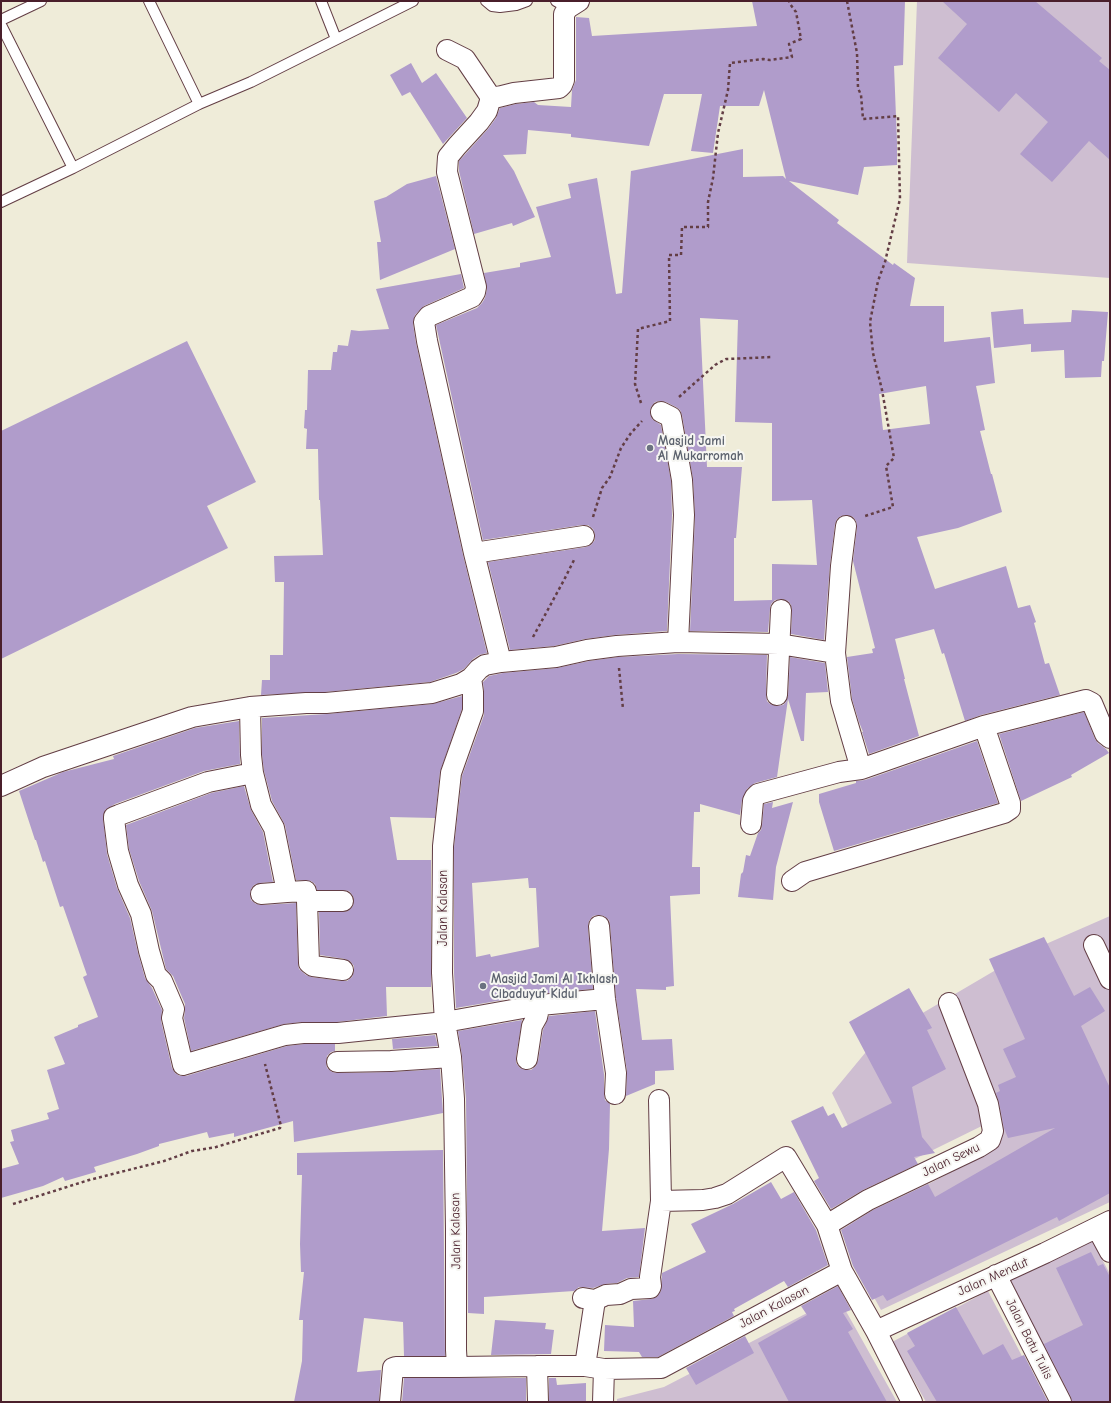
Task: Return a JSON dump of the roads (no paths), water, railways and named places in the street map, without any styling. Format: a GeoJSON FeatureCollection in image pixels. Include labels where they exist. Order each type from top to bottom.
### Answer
{"type":"FeatureCollection","features":[{"type":"Feature","properties":{"kind":"street"},"geometry":{"type":"LineString","coordinates":[[490,96],[498,97],[514,93],[559,88],[562,85],[564,80],[564,14],[568,3]]}},
{"type":"Feature","properties":{"kind":"street"},"geometry":{"type":"LineString","coordinates":[[447,50],[465,59],[490,96],[487,111],[448,157],[447,172],[476,287],[472,297],[429,316],[424,322],[474,553],[501,662]]}},
{"type":"Feature","properties":{"kind":"street"},"geometry":{"type":"LineString","coordinates":[[653,413],[671,417],[682,480],[684,515],[678,642]]}},
{"type":"Feature","properties":{"kind":"street"},"geometry":{"type":"LineString","coordinates":[[846,526],[841,566],[835,653],[841,701],[861,769]]}},
{"type":"Feature","properties":{"kind":"street"},"geometry":{"type":"LineString","coordinates":[[474,553],[584,536]]}},
{"type":"Feature","properties":{"kind":"street"},"geometry":{"type":"LineString","coordinates":[[777,695],[781,610]]}},
{"type":"Feature","properties":{"kind":"street"},"geometry":{"type":"LineString","coordinates":[[1,786],[43,767],[192,717],[250,707],[326,703],[432,693],[461,684],[472,685],[479,669],[485,665],[501,662],[556,657],[587,650],[617,646],[678,642],[779,644],[835,653]]}},
{"type":"Feature","properties":{"kind":"street","name":"Jalan Kalasan"},"geometry":{"type":"LineString","coordinates":[[472,685],[473,711],[451,773],[443,846],[442,973],[445,1022],[451,1057],[454,1099],[457,1367],[537,1366],[661,1368],[842,1271]]}},
{"type":"Feature","properties":{"kind":"street"},"geometry":{"type":"LineString","coordinates":[[752,824],[753,801],[758,794],[839,772],[861,769],[984,726],[1086,700],[1092,702],[1105,734],[1110,738]]}},
{"type":"Feature","properties":{"kind":"street"},"geometry":{"type":"LineString","coordinates":[[250,707],[253,773],[261,805],[274,828],[287,892]]}},
{"type":"Feature","properties":{"kind":"street"},"geometry":{"type":"LineString","coordinates":[[792,881],[805,872],[1010,809],[1010,803],[984,726]]}},
{"type":"Feature","properties":{"kind":"street"},"geometry":{"type":"LineString","coordinates":[[253,773],[208,782],[114,817],[118,851],[128,885],[140,914],[156,975],[162,981],[174,1009],[172,1018],[183,1065],[285,1035],[303,1033],[338,1033],[445,1022],[540,1005],[605,999]]}},
{"type":"Feature","properties":{"kind":"street"},"geometry":{"type":"LineString","coordinates":[[261,894],[306,891],[309,963],[313,966],[343,970]]}},
{"type":"Feature","properties":{"kind":"street"},"geometry":{"type":"LineString","coordinates":[[307,901],[343,901]]}},
{"type":"Feature","properties":{"kind":"street"},"geometry":{"type":"LineString","coordinates":[[599,926],[605,999],[616,1073],[615,1094]]}},
{"type":"Feature","properties":{"kind":"street"},"geometry":{"type":"LineString","coordinates":[[1094,945],[1110,979]]}},
{"type":"Feature","properties":{"kind":"street","name":"Jalan Sewu"},"geometry":{"type":"LineString","coordinates":[[827,1225],[868,1200],[979,1147],[990,1140],[993,1131],[988,1104],[950,1003]]}},
{"type":"Feature","properties":{"kind":"street"},"geometry":{"type":"LineString","coordinates":[[526,1059],[532,1026],[537,1017],[540,1005]]}},
{"type":"Feature","properties":{"kind":"street"},"geometry":{"type":"LineString","coordinates":[[337,1062],[391,1061],[451,1057]]}},
{"type":"Feature","properties":{"kind":"street"},"geometry":{"type":"LineString","coordinates":[[604,1402],[595,1368],[589,1298],[620,1294],[631,1289],[650,1288],[651,1286],[650,1277],[661,1201],[659,1100]]}},
{"type":"Feature","properties":{"kind":"street"},"geometry":{"type":"LineString","coordinates":[[661,1201],[703,1200],[716,1198],[727,1194],[786,1157],[827,1225],[842,1271],[876,1331],[912,1402]]}},
{"type":"Feature","properties":{"kind":"street"},"geometry":{"type":"LineString","coordinates":[[1103,1225],[1110,1252]]}},
{"type":"Feature","properties":{"kind":"street","name":"Jalan Mendut"},"geometry":{"type":"LineString","coordinates":[[876,1331],[1103,1225]]}},
{"type":"Feature","properties":{"kind":"street","name":"Jalan Batu Tulis"},"geometry":{"type":"LineString","coordinates":[[996,1275],[1061,1402]]}},
{"type":"Feature","properties":{"kind":"street"},"geometry":{"type":"LineString","coordinates":[[537,1366],[538,1402]]}},
{"type":"Feature","properties":{"kind":"street"},"geometry":{"type":"LineString","coordinates":[[390,1402],[393,1368],[457,1367]]}},
{"type":"Feature","properties":{"kind":"lane"},"geometry":{"type":"LineString","coordinates":[[1,20],[42,1]]}},
{"type":"Feature","properties":{"kind":"lane"},"geometry":{"type":"LineString","coordinates":[[149,1],[199,104]]}},
{"type":"Feature","properties":{"kind":"lane"},"geometry":{"type":"LineString","coordinates":[[321,1],[336,40]]}},
{"type":"Feature","properties":{"kind":"lane"},"geometry":{"type":"LineString","coordinates":[[1,202],[73,168],[199,104],[251,82],[413,1]]}},
{"type":"Feature","properties":{"kind":"lane"},"geometry":{"type":"LineString","coordinates":[[486,1],[492,6],[500,7],[516,5],[527,1]]}},
{"type":"Feature","properties":{"kind":"lane"},"geometry":{"type":"LineString","coordinates":[[1,25],[73,168]]}},
{"type":"Feature","properties":{"kind":"place","name":"Masjid Jami Al Mukarromah"},"geometry":{"type":"Point","coordinates":[650,448]}},
{"type":"Feature","properties":{"kind":"place","name":"Masjid Jami Al Ikhlash Cibaduyut Kidul"},"geometry":{"type":"Point","coordinates":[483,986]}}]}
